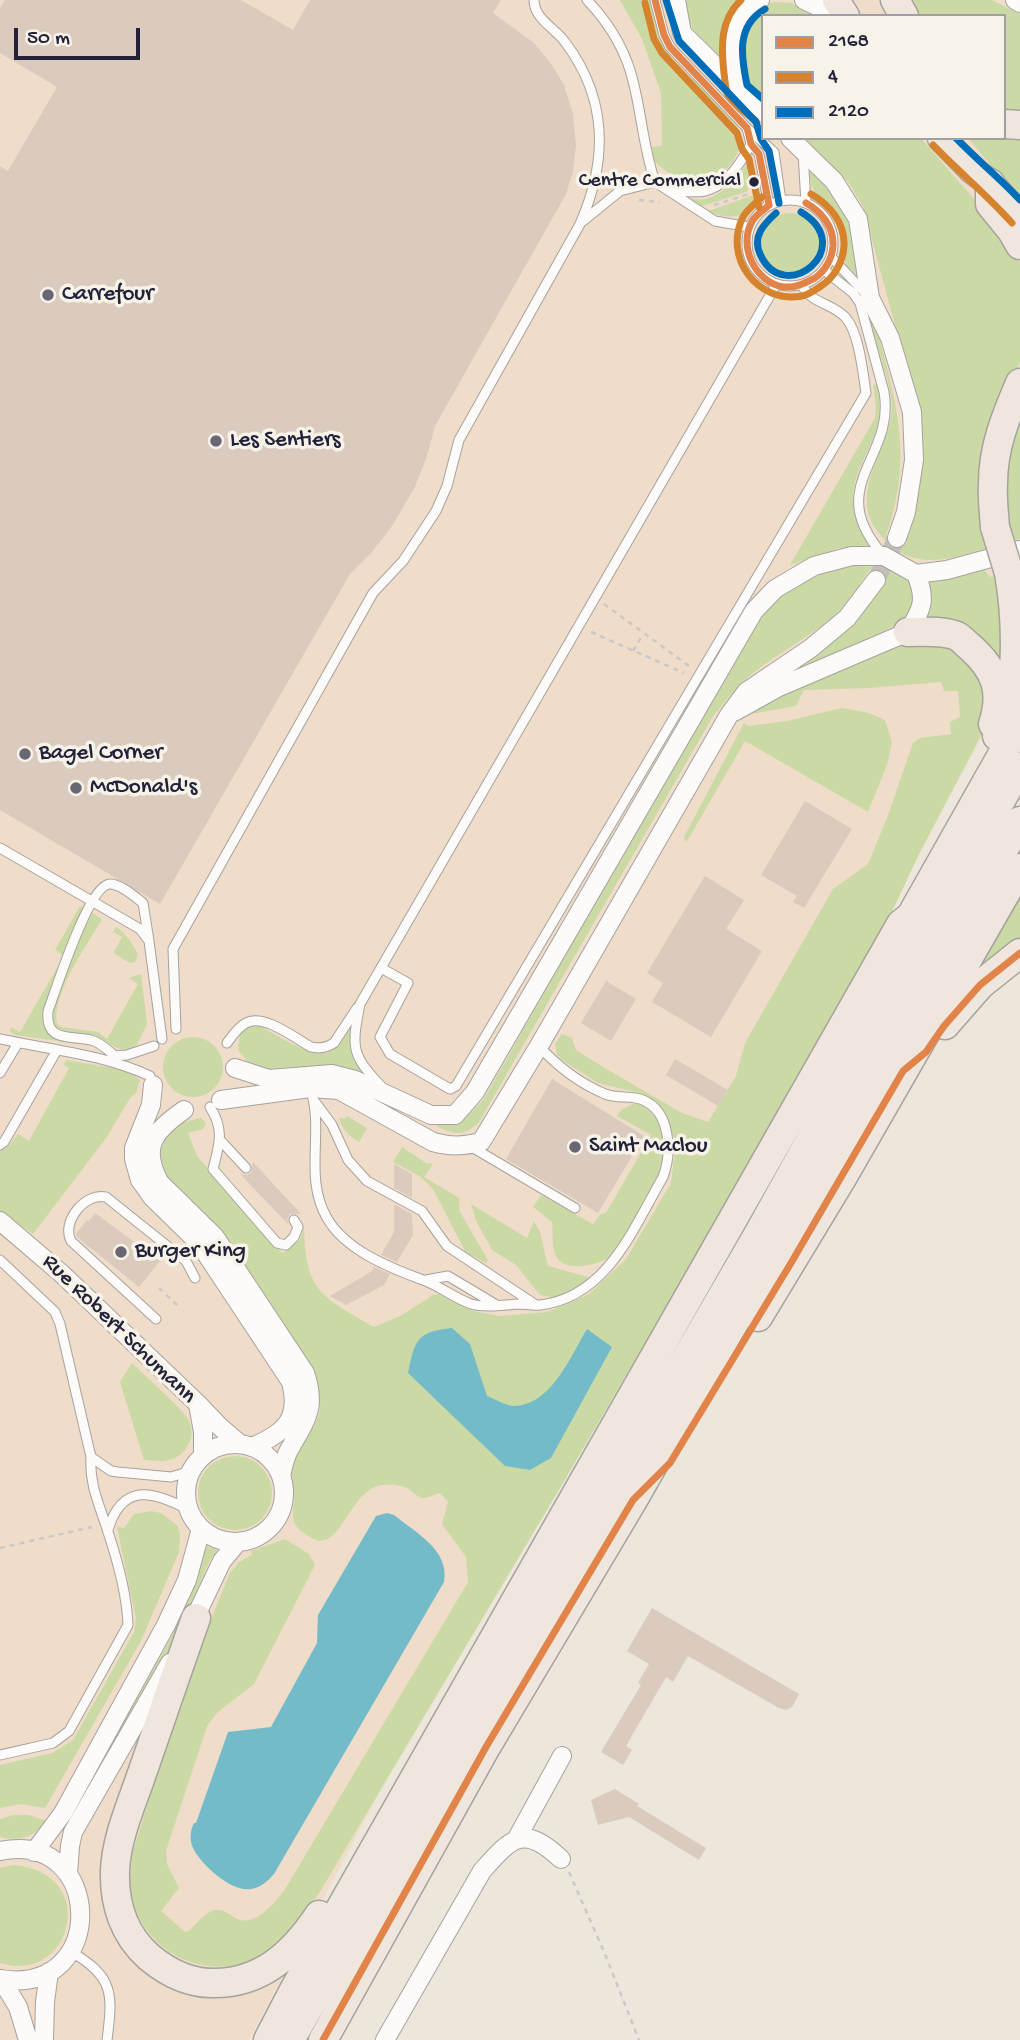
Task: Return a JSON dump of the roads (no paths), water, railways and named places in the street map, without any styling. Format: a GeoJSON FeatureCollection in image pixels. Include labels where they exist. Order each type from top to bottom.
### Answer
{"type":"FeatureCollection","features":[{"type":"Feature","properties":{"kind":"highway"},"geometry":{"type":"LineString","coordinates":[[990,183],[990,204],[1020,245]]}},
{"type":"Feature","properties":{"kind":"highway"},"geometry":{"type":"LineString","coordinates":[[901,924],[899,909],[992,741],[1004,729],[1014,702],[1018,680],[1019,634],[1014,562],[995,527],[992,482],[998,439],[1020,383]]}},
{"type":"Feature","properties":{"kind":"highway"},"geometry":{"type":"LineString","coordinates":[[908,632],[938,632],[958,637],[981,656],[993,674],[999,690],[992,741]]}},
{"type":"Feature","properties":{"kind":"highway"},"geometry":{"type":"LineString","coordinates":[[268,2040],[901,924],[911,916],[1020,723]]}},
{"type":"Feature","properties":{"kind":"highway"},"geometry":{"type":"LineString","coordinates":[[290,2040],[760,1231],[1020,767]]}},
{"type":"Feature","properties":{"kind":"highway"},"geometry":{"type":"LineString","coordinates":[[323,2040],[491,1738],[633,1500],[1020,821]]}},
{"type":"Feature","properties":{"kind":"highway"},"geometry":{"type":"LineString","coordinates":[[633,1500],[670,1463],[804,1242],[1020,868]]}},
{"type":"Feature","properties":{"kind":"highway"},"geometry":{"type":"LineString","coordinates":[[903,1071],[926,1052],[944,1026],[980,985],[1020,953]]}},
{"type":"Feature","properties":{"kind":"highway"},"geometry":{"type":"LineString","coordinates":[[196,1618],[122,1832],[114,1869],[118,1911],[134,1941],[164,1969],[187,1979],[213,1983],[244,1979],[266,1971],[298,1945],[376,1827],[435,1728],[458,1703]]}},
{"type":"Feature","properties":{"kind":"main road"},"geometry":{"type":"LineString","coordinates":[[944,140],[972,170],[990,183],[1020,216]]}},
{"type":"Feature","properties":{"kind":"main road"},"geometry":{"type":"LineString","coordinates":[[963,140],[980,162],[990,183]]}},
{"type":"Feature","properties":{"kind":"street"},"geometry":{"type":"LineString","coordinates":[[676,0],[682,33],[761,111]]}},
{"type":"Feature","properties":{"kind":"street"},"geometry":{"type":"LineString","coordinates":[[738,90],[731,45],[732,29],[747,7],[760,0]]}},
{"type":"Feature","properties":{"kind":"street"},"geometry":{"type":"LineString","coordinates":[[804,0],[819,6],[829,14]]}},
{"type":"Feature","properties":{"kind":"street"},"geometry":{"type":"LineString","coordinates":[[1014,0],[1020,3]]}},
{"type":"Feature","properties":{"kind":"street"},"geometry":{"type":"LineString","coordinates":[[796,144],[834,181],[858,219],[870,298],[890,338],[912,412],[914,460],[906,512],[897,538]]}},
{"type":"Feature","properties":{"kind":"street"},"geometry":{"type":"LineString","coordinates":[[234,1068],[269,1079],[331,1074],[355,1080],[430,1115],[455,1115],[475,1092],[754,611],[775,589],[814,566],[852,556],[884,556],[916,574],[1014,562]]}},
{"type":"Feature","properties":{"kind":"street"},"geometry":{"type":"LineString","coordinates":[[729,715],[779,687],[908,632],[919,613],[923,591],[916,574]]}},
{"type":"Feature","properties":{"kind":"street"},"geometry":{"type":"LineString","coordinates":[[215,1104],[339,1090],[433,1142],[446,1146],[481,1142],[729,715],[746,692],[811,648],[846,618],[876,579]]}},
{"type":"Feature","properties":{"kind":"street"},"geometry":{"type":"LineString","coordinates":[[152,1081],[151,1105],[134,1148],[140,1180],[152,1197],[199,1243],[292,1382],[295,1404],[288,1423],[271,1439],[246,1446],[214,1449],[203,1456],[191,1471],[187,1484],[188,1510],[201,1529],[224,1541],[237,1542],[259,1536],[276,1521],[282,1506],[284,1491],[281,1476],[264,1454],[246,1446],[219,1426],[198,1404]]}},
{"type":"Feature","properties":{"kind":"street"},"geometry":{"type":"LineString","coordinates":[[184,1110],[161,1128],[154,1138],[150,1161],[160,1183],[215,1237],[309,1382],[309,1415],[288,1452],[281,1476]]}},
{"type":"Feature","properties":{"kind":"street","name":"Rue Robert Schumann"},"geometry":{"type":"LineString","coordinates":[[0,1221],[62,1274],[198,1404],[203,1432],[203,1456]]}},
{"type":"Feature","properties":{"kind":"street"},"geometry":{"type":"LineString","coordinates":[[34,1852],[62,1813],[166,1625],[187,1580],[201,1529]]}},
{"type":"Feature","properties":{"kind":"street"},"geometry":{"type":"LineString","coordinates":[[68,1874],[73,1832],[196,1618],[216,1571],[237,1542]]}},
{"type":"Feature","properties":{"kind":"street"},"geometry":{"type":"LineString","coordinates":[[385,2040],[482,1871],[499,1852],[517,1838],[562,1756]]}},
{"type":"Feature","properties":{"kind":"street"},"geometry":{"type":"LineString","coordinates":[[517,1838],[534,1838],[561,1858]]}},
{"type":"Feature","properties":{"kind":"street"},"geometry":{"type":"LineString","coordinates":[[1,1850],[19,1849],[53,1860],[68,1874],[82,1909],[81,1927],[64,1961],[34,1979],[1,1979]]}},
{"type":"Feature","properties":{"kind":"street"},"geometry":{"type":"LineString","coordinates":[[44,2040],[49,1972]]}},
{"type":"Feature","properties":{"kind":"street"},"geometry":{"type":"LineString","coordinates":[[1,1979],[18,2007],[28,2040]]}},
{"type":"Feature","properties":{"kind":"lane"},"geometry":{"type":"LineString","coordinates":[[176,1030],[173,949],[373,593],[403,561],[436,511],[447,486],[459,440],[580,224],[590,198],[600,145],[598,112],[593,92],[564,40],[538,15],[534,0]]}},
{"type":"Feature","properties":{"kind":"lane"},"geometry":{"type":"LineString","coordinates":[[587,0],[606,22],[626,62],[634,84],[646,157],[655,182],[715,221],[749,227]]}},
{"type":"Feature","properties":{"kind":"lane"},"geometry":{"type":"LineString","coordinates":[[655,0],[670,47],[747,128],[774,152],[781,201]]}},
{"type":"Feature","properties":{"kind":"lane"},"geometry":{"type":"LineString","coordinates":[[747,128],[751,144],[759,154],[769,205]]}},
{"type":"Feature","properties":{"kind":"lane"},"geometry":{"type":"LineString","coordinates":[[671,191],[705,191],[712,188],[732,173],[751,144]]}},
{"type":"Feature","properties":{"kind":"lane"},"geometry":{"type":"LineString","coordinates":[[796,144],[806,203]]}},
{"type":"Feature","properties":{"kind":"lane"},"geometry":{"type":"LineString","coordinates":[[580,224],[620,191],[655,182]]}},
{"type":"Feature","properties":{"kind":"lane"},"geometry":{"type":"LineString","coordinates":[[794,200],[806,203],[822,214],[829,225],[833,238],[831,257],[824,270],[814,279],[802,285],[776,285],[759,274],[748,257],[749,227],[757,215],[769,205],[794,200]]}},
{"type":"Feature","properties":{"kind":"lane"},"geometry":{"type":"LineString","coordinates":[[831,257],[870,298]]}},
{"type":"Feature","properties":{"kind":"lane"},"geometry":{"type":"LineString","coordinates":[[824,270],[853,293],[860,303],[884,392],[886,404],[881,434],[864,470],[857,493],[859,516],[872,543],[884,556]]}},
{"type":"Feature","properties":{"kind":"lane"},"geometry":{"type":"LineString","coordinates":[[227,1043],[245,1023],[263,1020],[311,1047],[334,1043],[381,968],[776,285]]}},
{"type":"Feature","properties":{"kind":"lane"},"geometry":{"type":"LineString","coordinates":[[381,968],[408,984],[380,1037],[390,1054],[450,1089],[456,1086],[866,393],[853,330],[847,319],[812,298],[802,285]]}},
{"type":"Feature","properties":{"kind":"lane"},"geometry":{"type":"LineString","coordinates":[[0,848],[140,929],[149,941]]}},
{"type":"Feature","properties":{"kind":"lane"},"geometry":{"type":"LineString","coordinates":[[115,1056],[94,1041],[59,1036],[48,1026],[48,1011],[82,920],[101,887],[107,884],[116,885],[143,903],[162,1039]]}},
{"type":"Feature","properties":{"kind":"lane"},"geometry":{"type":"LineString","coordinates":[[360,1004],[354,1035],[355,1052],[368,1072],[390,1095]]}},
{"type":"Feature","properties":{"kind":"lane"},"geometry":{"type":"LineString","coordinates":[[0,1039],[94,1056],[130,1066],[152,1081]]}},
{"type":"Feature","properties":{"kind":"lane"},"geometry":{"type":"LineString","coordinates":[[0,1073],[18,1043]]}},
{"type":"Feature","properties":{"kind":"lane"},"geometry":{"type":"LineString","coordinates":[[94,1056],[127,1055],[154,1046]]}},
{"type":"Feature","properties":{"kind":"lane"},"geometry":{"type":"LineString","coordinates":[[313,1095],[313,1174],[320,1206],[328,1222],[353,1247],[407,1276],[424,1280],[472,1304],[537,1306],[562,1301],[600,1277],[617,1256],[663,1177],[668,1164],[668,1143],[664,1123],[647,1101],[635,1097],[608,1096],[590,1087],[558,1067],[539,1046]]}},
{"type":"Feature","properties":{"kind":"lane"},"geometry":{"type":"LineString","coordinates":[[0,1145],[57,1050]]}},
{"type":"Feature","properties":{"kind":"lane"},"geometry":{"type":"LineString","coordinates":[[313,1095],[332,1125],[348,1160],[367,1181],[422,1211],[447,1246],[537,1306]]}},
{"type":"Feature","properties":{"kind":"lane"},"geometry":{"type":"LineString","coordinates":[[215,1104],[220,1140],[213,1169],[277,1243],[286,1245],[294,1237],[298,1227],[294,1220]]}},
{"type":"Feature","properties":{"kind":"lane"},"geometry":{"type":"LineString","coordinates":[[220,1140],[246,1168]]}},
{"type":"Feature","properties":{"kind":"lane"},"geometry":{"type":"LineString","coordinates":[[468,1145],[575,1208]]}},
{"type":"Feature","properties":{"kind":"lane"},"geometry":{"type":"LineString","coordinates":[[156,1319],[71,1241],[67,1234],[68,1223],[88,1199],[93,1196],[106,1197],[186,1262],[195,1278]]}},
{"type":"Feature","properties":{"kind":"lane"},"geometry":{"type":"LineString","coordinates":[[0,1260],[55,1312],[62,1331],[92,1457],[90,1470],[94,1496],[108,1530],[127,1610],[128,1625],[69,1731],[53,1743],[0,1755]]}},
{"type":"Feature","properties":{"kind":"lane"},"geometry":{"type":"LineString","coordinates":[[92,1457],[104,1467],[118,1472],[171,1477],[191,1471]]}},
{"type":"Feature","properties":{"kind":"lane"},"geometry":{"type":"LineString","coordinates":[[108,1530],[116,1509],[121,1503],[136,1496],[146,1494],[164,1498],[188,1510]]}},
{"type":"Feature","properties":{"kind":"lane"},"geometry":{"type":"LineString","coordinates":[[70,1951],[94,1968],[108,1985],[111,2004],[107,2040]]}},
{"type":"Feature","properties":{"kind":"water"},"geometry":{"type":"Polygon","coordinates":[[[452,1328],[470,1344],[487,1396],[513,1406],[526,1404],[549,1389],[587,1329],[612,1347],[551,1458],[530,1470],[505,1466],[408,1373],[419,1340],[431,1332],[452,1328]]]}},
{"type":"Feature","properties":{"kind":"water"},"geometry":{"type":"Polygon","coordinates":[[[387,1513],[394,1515],[437,1551],[442,1561],[444,1582],[274,1874],[264,1884],[254,1888],[243,1889],[235,1886],[218,1877],[204,1863],[194,1850],[191,1840],[194,1823],[228,1732],[271,1727],[317,1643],[318,1615],[376,1516],[387,1513]]]}},
{"type":"Feature","properties":{"kind":"tunnel"},"geometry":{"type":"LineString","coordinates":[[876,580],[897,538]]}},
{"type":"Feature","properties":{"kind":"place","name":"Centre Commercial"},"geometry":{"type":"Point","coordinates":[754,182]}},
{"type":"Feature","properties":{"kind":"place","name":"Carrefour"},"geometry":{"type":"Point","coordinates":[48,295]}},
{"type":"Feature","properties":{"kind":"place","name":"Les Sentiers"},"geometry":{"type":"Point","coordinates":[216,441]}},
{"type":"Feature","properties":{"kind":"place","name":"Bagel Corner"},"geometry":{"type":"Point","coordinates":[25,754]}},
{"type":"Feature","properties":{"kind":"place","name":"McDonald's"},"geometry":{"type":"Point","coordinates":[76,788]}},
{"type":"Feature","properties":{"kind":"place","name":"Saint Maclou"},"geometry":{"type":"Point","coordinates":[575,1147]}},
{"type":"Feature","properties":{"kind":"place","name":"Burger King"},"geometry":{"type":"Point","coordinates":[121,1252]}}]}
